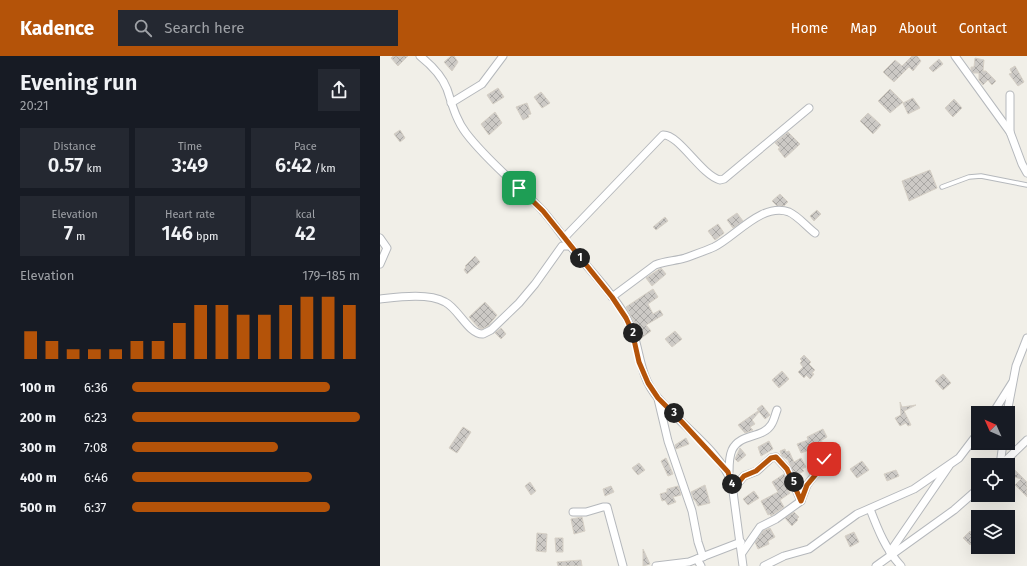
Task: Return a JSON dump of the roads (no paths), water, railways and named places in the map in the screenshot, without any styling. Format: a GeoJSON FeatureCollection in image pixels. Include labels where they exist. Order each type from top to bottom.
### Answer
{"type":"FeatureCollection","features":[{"type":"Feature","properties":{"kind":"street"},"geometry":{"type":"LineString","coordinates":[[420,56],[441,79],[446,87],[451,103],[464,131],[480,151],[543,211],[612,297],[630,324],[639,362],[648,383],[658,398],[728,472],[733,489],[743,566]]}},
{"type":"Feature","properties":{"kind":"street"},"geometry":{"type":"LineString","coordinates":[[451,103],[482,84],[503,56]]}},
{"type":"Feature","properties":{"kind":"street"},"geometry":{"type":"LineString","coordinates":[[955,56],[1010,132],[1027,173]]}},
{"type":"Feature","properties":{"kind":"street"},"geometry":{"type":"LineString","coordinates":[[1010,95],[1010,132]]}},
{"type":"Feature","properties":{"kind":"street"},"geometry":{"type":"LineString","coordinates":[[564,238],[663,135],[672,137],[704,169],[720,180],[724,179],[750,159],[809,108]]}},
{"type":"Feature","properties":{"kind":"street"},"geometry":{"type":"LineString","coordinates":[[612,297],[655,265],[685,258],[713,247],[728,239],[760,215],[780,211],[790,213],[815,233]]}},
{"type":"Feature","properties":{"kind":"street"},"geometry":{"type":"LineString","coordinates":[[380,238],[387,248],[380,264]]}},
{"type":"Feature","properties":{"kind":"street"},"geometry":{"type":"LineString","coordinates":[[380,299],[402,296],[440,300],[455,310],[474,331],[482,334],[491,330],[519,303],[535,284],[562,246],[570,246]]}},
{"type":"Feature","properties":{"kind":"street"},"geometry":{"type":"LineString","coordinates":[[1008,406],[1016,366],[1027,338]]}},
{"type":"Feature","properties":{"kind":"street"},"geometry":{"type":"LineString","coordinates":[[998,406],[1013,382]]}},
{"type":"Feature","properties":{"kind":"street"},"geometry":{"type":"LineString","coordinates":[[658,398],[668,441],[692,511],[701,566]]}},
{"type":"Feature","properties":{"kind":"street"},"geometry":{"type":"LineString","coordinates":[[728,472],[732,452],[736,444],[746,437],[767,429],[773,422],[777,410]]}},
{"type":"Feature","properties":{"kind":"street"},"geometry":{"type":"LineString","coordinates":[[1008,458],[1027,440]]}},
{"type":"Feature","properties":{"kind":"street"},"geometry":{"type":"LineString","coordinates":[[764,566],[784,556],[809,549],[857,514],[914,489],[959,458],[971,442]]}},
{"type":"Feature","properties":{"kind":"street"},"geometry":{"type":"LineString","coordinates":[[742,553],[760,527],[801,501],[810,481],[822,467],[824,459],[821,446]]}},
{"type":"Feature","properties":{"kind":"street"},"geometry":{"type":"LineString","coordinates":[[733,489],[744,476],[756,471],[771,458],[776,457],[787,469],[801,501]]}},
{"type":"Feature","properties":{"kind":"street"},"geometry":{"type":"LineString","coordinates":[[891,554],[950,464]]}},
{"type":"Feature","properties":{"kind":"street"},"geometry":{"type":"LineString","coordinates":[[876,566],[954,510],[971,494]]}},
{"type":"Feature","properties":{"kind":"street"},"geometry":{"type":"LineString","coordinates":[[573,512],[586,512],[607,507],[624,566]]}},
{"type":"Feature","properties":{"kind":"street"},"geometry":{"type":"LineString","coordinates":[[870,509],[880,535],[891,554],[901,566]]}},
{"type":"Feature","properties":{"kind":"street"},"geometry":{"type":"LineString","coordinates":[[656,566],[683,563],[740,542]]}},
{"type":"Feature","properties":{"kind":"lane"},"geometry":{"type":"LineString","coordinates":[[942,187],[969,177],[981,176],[1027,185]]}}]}
